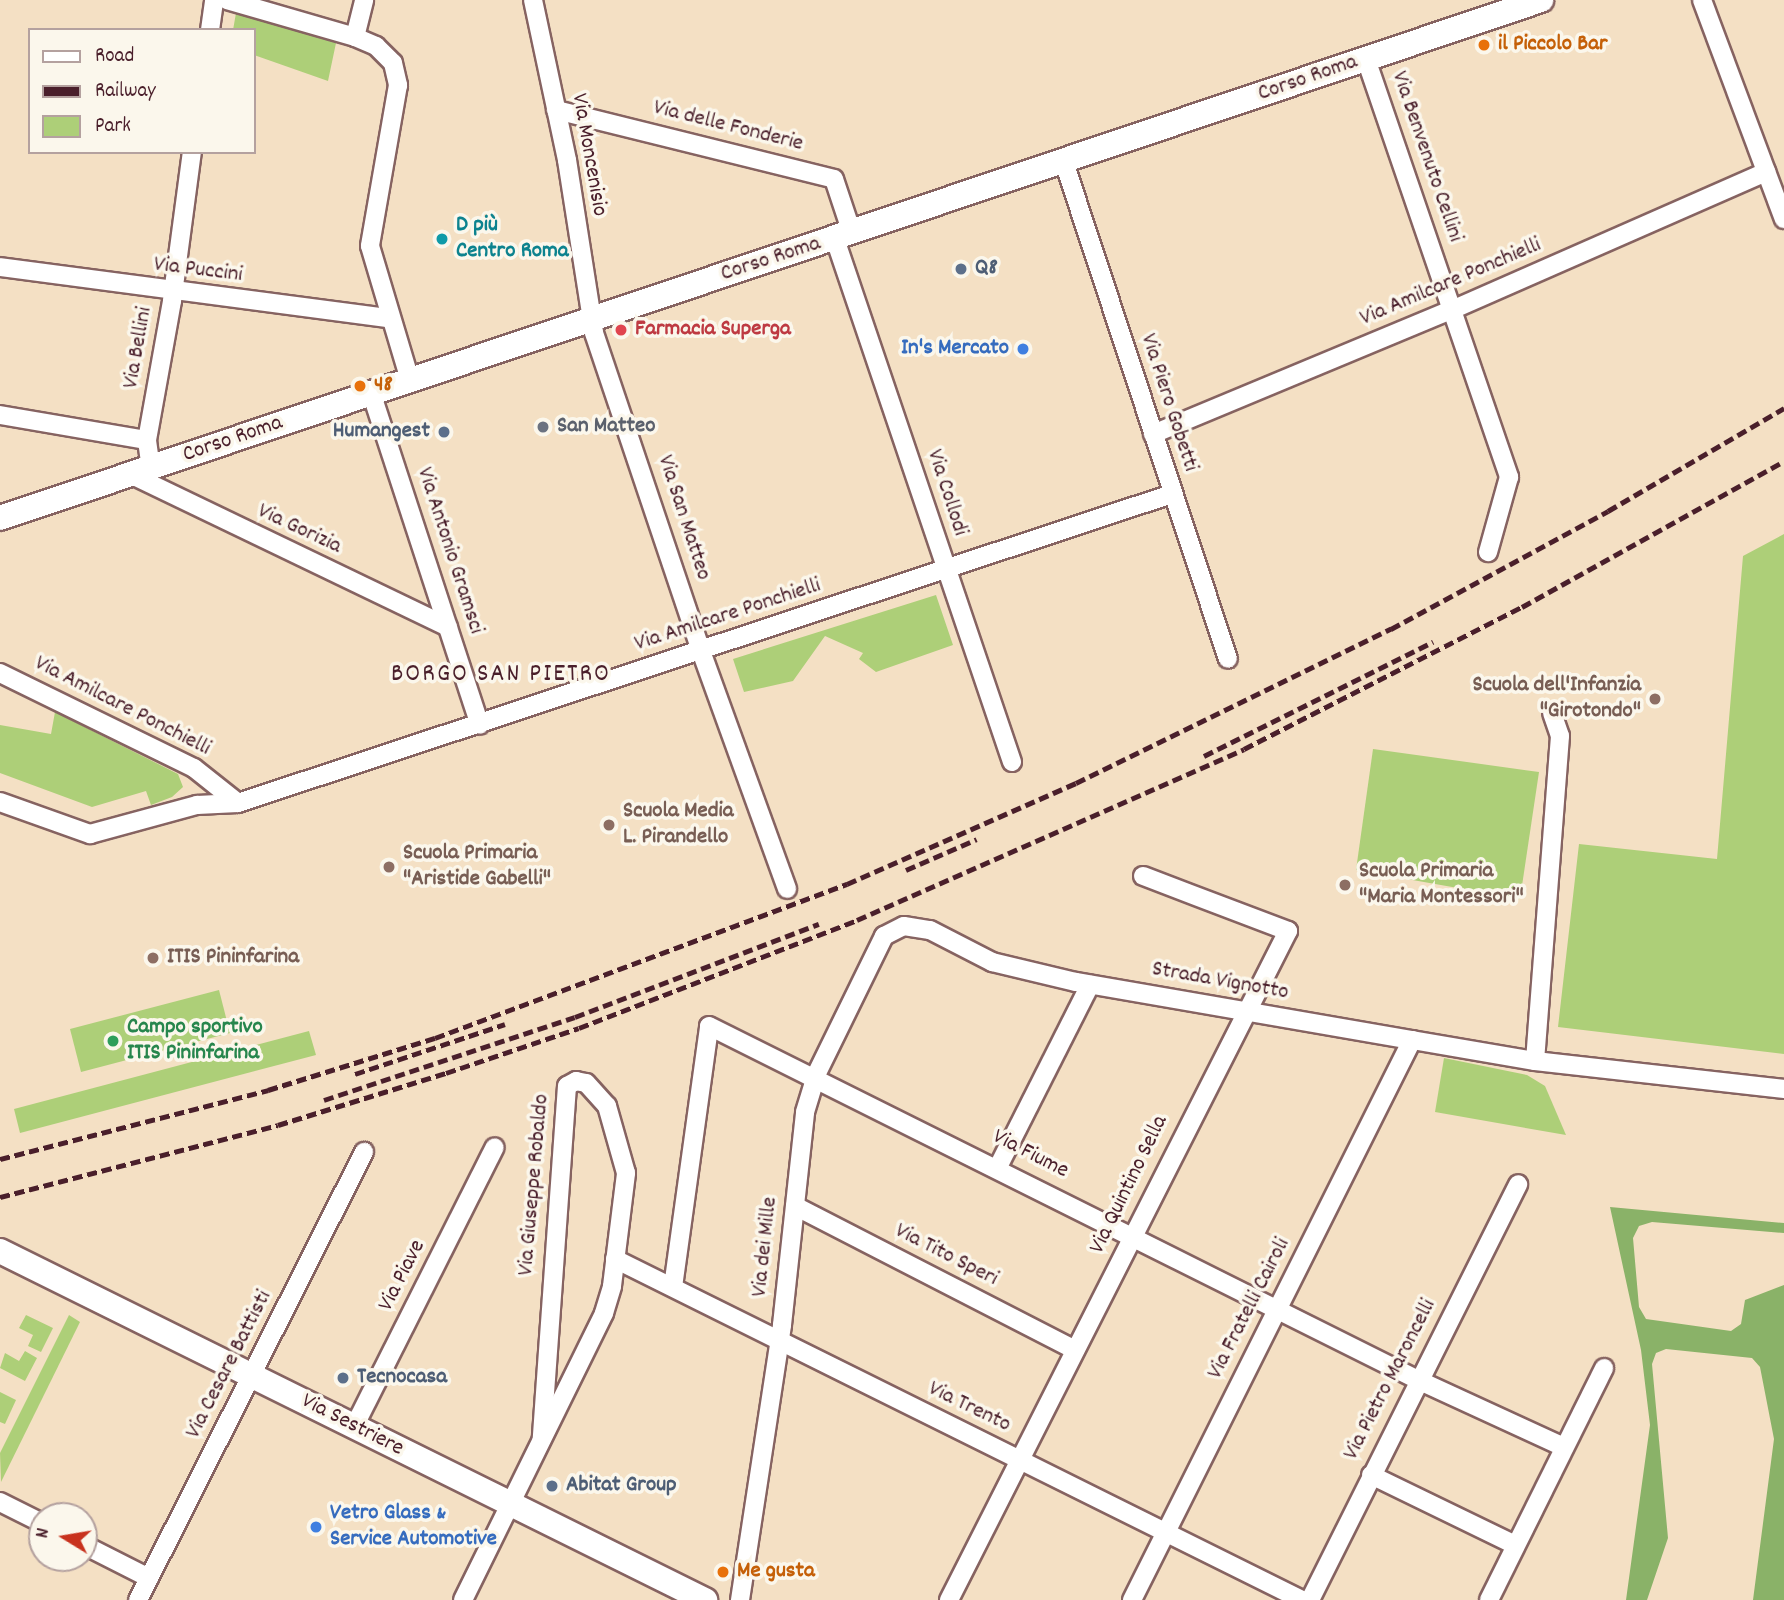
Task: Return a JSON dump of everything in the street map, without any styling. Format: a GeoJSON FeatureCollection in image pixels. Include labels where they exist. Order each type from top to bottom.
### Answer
{"type":"FeatureCollection","features":[{"type":"Feature","properties":{"kind":"street"},"geometry":{"type":"LineString","coordinates":[[210,28],[214,0]]}},
{"type":"Feature","properties":{"kind":"street"},"geometry":{"type":"LineString","coordinates":[[227,0],[355,37],[387,55],[398,85],[370,246],[410,380]]}},
{"type":"Feature","properties":{"kind":"street"},"geometry":{"type":"LineString","coordinates":[[355,37],[364,0]]}},
{"type":"Feature","properties":{"kind":"street","name":"Via Moncenisio"},"geometry":{"type":"LineString","coordinates":[[533,0],[594,319]]}},
{"type":"Feature","properties":{"kind":"street","name":"Corso Roma"},"geometry":{"type":"LineString","coordinates":[[0,518],[1541,0]]}},
{"type":"Feature","properties":{"kind":"street"},"geometry":{"type":"LineString","coordinates":[[1702,0],[1784,219]]}},
{"type":"Feature","properties":{"kind":"street","name":"Via Benvenuto Cellini"},"geometry":{"type":"LineString","coordinates":[[1366,59],[1454,309],[1508,477],[1488,552]]}},
{"type":"Feature","properties":{"kind":"street","name":"Via delle Fonderie"},"geometry":{"type":"LineString","coordinates":[[556,110],[834,179],[844,236]]}},
{"type":"Feature","properties":{"kind":"street","name":"Via Bellini"},"geometry":{"type":"LineString","coordinates":[[140,472],[173,293],[192,154]]}},
{"type":"Feature","properties":{"kind":"street","name":"Via Piero Gobetti"},"geometry":{"type":"LineString","coordinates":[[1064,162],[1227,659]]}},
{"type":"Feature","properties":{"kind":"street","name":"Via Amilcare Ponchielli"},"geometry":{"type":"LineString","coordinates":[[1153,434],[1454,309],[1766,172]]}},
{"type":"Feature","properties":{"kind":"street","name":"Via Collodi"},"geometry":{"type":"LineString","coordinates":[[844,236],[945,569],[1012,762]]}},
{"type":"Feature","properties":{"kind":"street","name":"Via Puccini"},"geometry":{"type":"LineString","coordinates":[[0,267],[173,293],[390,318]]}},
{"type":"Feature","properties":{"kind":"street","name":"Via San Matteo"},"geometry":{"type":"LineString","coordinates":[[594,319],[594,333],[701,651],[787,889]]}},
{"type":"Feature","properties":{"kind":"street","name":"Via Antonio Gramsci"},"geometry":{"type":"LineString","coordinates":[[372,392],[480,725]]}},
{"type":"Feature","properties":{"kind":"street"},"geometry":{"type":"LineString","coordinates":[[0,415],[147,440]]}},
{"type":"Feature","properties":{"kind":"street","name":"Via Gorizia"},"geometry":{"type":"LineString","coordinates":[[140,472],[448,627]]}},
{"type":"Feature","properties":{"kind":"street","name":"Via Amilcare Ponchielli"},"geometry":{"type":"LineString","coordinates":[[0,673],[194,768],[238,803],[1172,494]]}},
{"type":"Feature","properties":{"kind":"street"},"geometry":{"type":"LineString","coordinates":[[1535,1061],[1560,736],[1552,713]]}},
{"type":"Feature","properties":{"kind":"street"},"geometry":{"type":"LineString","coordinates":[[0,802],[90,834],[197,805],[238,803]]}},
{"type":"Feature","properties":{"kind":"street","name":"Via Quintino Sella"},"geometry":{"type":"LineString","coordinates":[[949,1600],[1022,1461],[1243,1011],[1288,931],[1143,876]]}},
{"type":"Feature","properties":{"kind":"street","name":"Strada Vignotto"},"geometry":{"type":"LineString","coordinates":[[904,926],[930,930],[992,962],[1090,985],[1535,1061],[1784,1089]]}},
{"type":"Feature","properties":{"kind":"street","name":"Via dei Mille"},"geometry":{"type":"LineString","coordinates":[[740,1600],[779,1341],[805,1112],[816,1075],[884,936],[904,926]]}},
{"type":"Feature","properties":{"kind":"street"},"geometry":{"type":"LineString","coordinates":[[998,1167],[1090,985]]}},
{"type":"Feature","properties":{"kind":"street","name":"Via Fiume"},"geometry":{"type":"LineString","coordinates":[[673,1287],[709,1026],[816,1075],[1418,1380],[1564,1447]]}},
{"type":"Feature","properties":{"kind":"street","name":"Via Fratelli Cairoli"},"geometry":{"type":"LineString","coordinates":[[1132,1600],[1412,1040]]}},
{"type":"Feature","properties":{"kind":"street","name":"Via Giuseppe Robaldo"},"geometry":{"type":"LineString","coordinates":[[463,1600],[604,1313],[615,1259],[626,1173],[607,1106],[586,1083],[576,1081],[567,1086],[542,1438]]}},
{"type":"Feature","properties":{"kind":"street","name":"Via Piave"},"geometry":{"type":"LineString","coordinates":[[354,1427],[495,1147]]}},
{"type":"Feature","properties":{"kind":"street","name":"Via Cesare Battisti"},"geometry":{"type":"LineString","coordinates":[[138,1600],[364,1152]]}},
{"type":"Feature","properties":{"kind":"street","name":"Via Pietro Maroncelli"},"geometry":{"type":"LineString","coordinates":[[1310,1600],[1518,1184]]}},
{"type":"Feature","properties":{"kind":"street","name":"Via Tito Speri"},"geometry":{"type":"LineString","coordinates":[[795,1206],[1075,1350]]}},
{"type":"Feature","properties":{"kind":"street","name":"Via Sestriere"},"geometry":{"type":"LineString","coordinates":[[0,1251],[509,1506],[705,1600]]}},
{"type":"Feature","properties":{"kind":"street","name":"Via Trento"},"geometry":{"type":"LineString","coordinates":[[615,1259],[1302,1600]]}},
{"type":"Feature","properties":{"kind":"street"},"geometry":{"type":"LineString","coordinates":[[1489,1600],[1604,1368]]}},
{"type":"Feature","properties":{"kind":"street"},"geometry":{"type":"LineString","coordinates":[[1371,1475],[1515,1545]]}},
{"type":"Feature","properties":{"kind":"street"},"geometry":{"type":"LineString","coordinates":[[0,1502],[28,1516]]}},
{"type":"Feature","properties":{"kind":"street"},"geometry":{"type":"LineString","coordinates":[[98,1552],[149,1578]]}},
{"type":"Feature","properties":{"kind":"green space"},"geometry":{"type":"Polygon","coordinates":[[[236,13],[336,43],[328,81],[256,56],[256,28],[233,28],[236,13]]]}},
{"type":"Feature","properties":{"kind":"green space"},"geometry":{"type":"Polygon","coordinates":[[[1784,534],[1784,1054],[1558,1027],[1579,844],[1717,859],[1743,556],[1784,534]]]}},
{"type":"Feature","properties":{"kind":"green space"},"geometry":{"type":"Polygon","coordinates":[[[936,595],[953,645],[876,672],[859,659],[863,653],[825,636],[793,681],[744,692],[733,659],[936,595]]]}},
{"type":"Feature","properties":{"kind":"green space"},"geometry":{"type":"Polygon","coordinates":[[[55,712],[178,774],[183,787],[172,797],[151,805],[146,791],[92,807],[0,773],[0,725],[51,734],[55,712]]]}},
{"type":"Feature","properties":{"kind":"green space"},"geometry":{"type":"Polygon","coordinates":[[[1373,749],[1539,772],[1520,899],[1356,870],[1373,749]]]}},
{"type":"Feature","properties":{"kind":"green space"},"geometry":{"type":"Polygon","coordinates":[[[219,990],[230,1033],[81,1072],[70,1029],[219,990]]]}},
{"type":"Feature","properties":{"kind":"green space"},"geometry":{"type":"Polygon","coordinates":[[[309,1031],[316,1055],[20,1133],[14,1109],[309,1031]]]}},
{"type":"Feature","properties":{"kind":"green space"},"geometry":{"type":"Polygon","coordinates":[[[1444,1058],[1527,1075],[1545,1086],[1566,1135],[1435,1112],[1444,1058]]]}},
{"type":"Feature","properties":{"kind":"green space"},"geometry":{"type":"Polygon","coordinates":[[[1610,1207],[1784,1223],[1784,1233],[1652,1222],[1639,1226],[1633,1238],[1639,1307],[1646,1319],[1731,1331],[1741,1324],[1745,1300],[1784,1285],[1784,1600],[1753,1600],[1774,1439],[1760,1367],[1752,1358],[1666,1349],[1656,1353],[1652,1364],[1668,1538],[1647,1600],[1626,1600],[1650,1425],[1641,1350],[1610,1207]]]}},
{"type":"Feature","properties":{"kind":"green space"},"geometry":{"type":"Polygon","coordinates":[[[26,1315],[53,1328],[41,1352],[28,1346],[33,1335],[19,1328],[26,1315]]]}},
{"type":"Feature","properties":{"kind":"green space"},"geometry":{"type":"Polygon","coordinates":[[[69,1315],[80,1322],[1,1482],[0,1453],[69,1315]]]}},
{"type":"Feature","properties":{"kind":"green space"},"geometry":{"type":"Polygon","coordinates":[[[25,1351],[37,1358],[25,1381],[0,1368],[5,1353],[19,1361],[25,1351]]]}},
{"type":"Feature","properties":{"kind":"green space"},"geometry":{"type":"Polygon","coordinates":[[[0,1392],[16,1400],[5,1424],[0,1422],[0,1392]]]}},
{"type":"Feature","properties":{"kind":"railway"},"geometry":{"type":"LineString","coordinates":[[0,1159],[268,1090],[435,1038],[847,884],[1076,783],[1391,629],[1608,511],[1784,408]]}},
{"type":"Feature","properties":{"kind":"railway"},"geometry":{"type":"LineString","coordinates":[[0,1197],[278,1125],[446,1073],[579,1028],[857,920],[1244,749],[1522,607],[1784,461]]}},
{"type":"Feature","properties":{"kind":"railway"},"geometry":{"type":"LineString","coordinates":[[1204,756],[1433,642]]}},
{"type":"Feature","properties":{"kind":"railway"},"geometry":{"type":"LineString","coordinates":[[906,870],[977,839]]}},
{"type":"Feature","properties":{"kind":"railway"},"geometry":{"type":"LineString","coordinates":[[324,1100],[575,1017],[819,924]]}},
{"type":"Feature","properties":{"kind":"railway"},"geometry":{"type":"LineString","coordinates":[[355,1074],[505,1024]]}},
{"type":"Feature","properties":{"kind":"place","name":"il Piccolo Bar"},"geometry":{"type":"Point","coordinates":[1484,45]}},
{"type":"Feature","properties":{"kind":"place","name":"D più Centro Roma"},"geometry":{"type":"Point","coordinates":[442,239]}},
{"type":"Feature","properties":{"kind":"place","name":"Q8"},"geometry":{"type":"Point","coordinates":[961,269]}},
{"type":"Feature","properties":{"kind":"place","name":"Farmacia Superga"},"geometry":{"type":"Point","coordinates":[621,330]}},
{"type":"Feature","properties":{"kind":"place","name":"In's Mercato"},"geometry":{"type":"Point","coordinates":[1023,349]}},
{"type":"Feature","properties":{"kind":"place","name":"48"},"geometry":{"type":"Point","coordinates":[360,386]}},
{"type":"Feature","properties":{"kind":"place","name":"San Matteo"},"geometry":{"type":"Point","coordinates":[543,427]}},
{"type":"Feature","properties":{"kind":"place","name":"Humangest"},"geometry":{"type":"Point","coordinates":[444,432]}},
{"type":"Feature","properties":{"kind":"place","name":"Scuola dell'Infanzia \"Girotondo\""},"geometry":{"type":"Point","coordinates":[1655,699]}},
{"type":"Feature","properties":{"kind":"place","name":"Scuola Media L. Pirandello"},"geometry":{"type":"Point","coordinates":[609,825]}},
{"type":"Feature","properties":{"kind":"place","name":"Scuola Primaria \"Aristide Gabelli\""},"geometry":{"type":"Point","coordinates":[389,867]}},
{"type":"Feature","properties":{"kind":"place","name":"Scuola Primaria \"Maria Montessori\""},"geometry":{"type":"Point","coordinates":[1345,885]}},
{"type":"Feature","properties":{"kind":"place","name":"ITIS Pininfarina"},"geometry":{"type":"Point","coordinates":[153,958]}},
{"type":"Feature","properties":{"kind":"place","name":"Campo sportivo ITIS Pininfarina"},"geometry":{"type":"Point","coordinates":[113,1041]}},
{"type":"Feature","properties":{"kind":"place","name":"Tecnocasa"},"geometry":{"type":"Point","coordinates":[343,1378]}},
{"type":"Feature","properties":{"kind":"place","name":"Abitat Group"},"geometry":{"type":"Point","coordinates":[552,1486]}},
{"type":"Feature","properties":{"kind":"place","name":"Vetro Glass & Service Automotive"},"geometry":{"type":"Point","coordinates":[316,1527]}},
{"type":"Feature","properties":{"kind":"place","name":"Me gusta"},"geometry":{"type":"Point","coordinates":[723,1572]}},
{"type":"Feature","properties":{"kind":"district","name":"BORGO SAN PIETRO"},"geometry":{"type":"Point","coordinates":[501,675]}}]}
